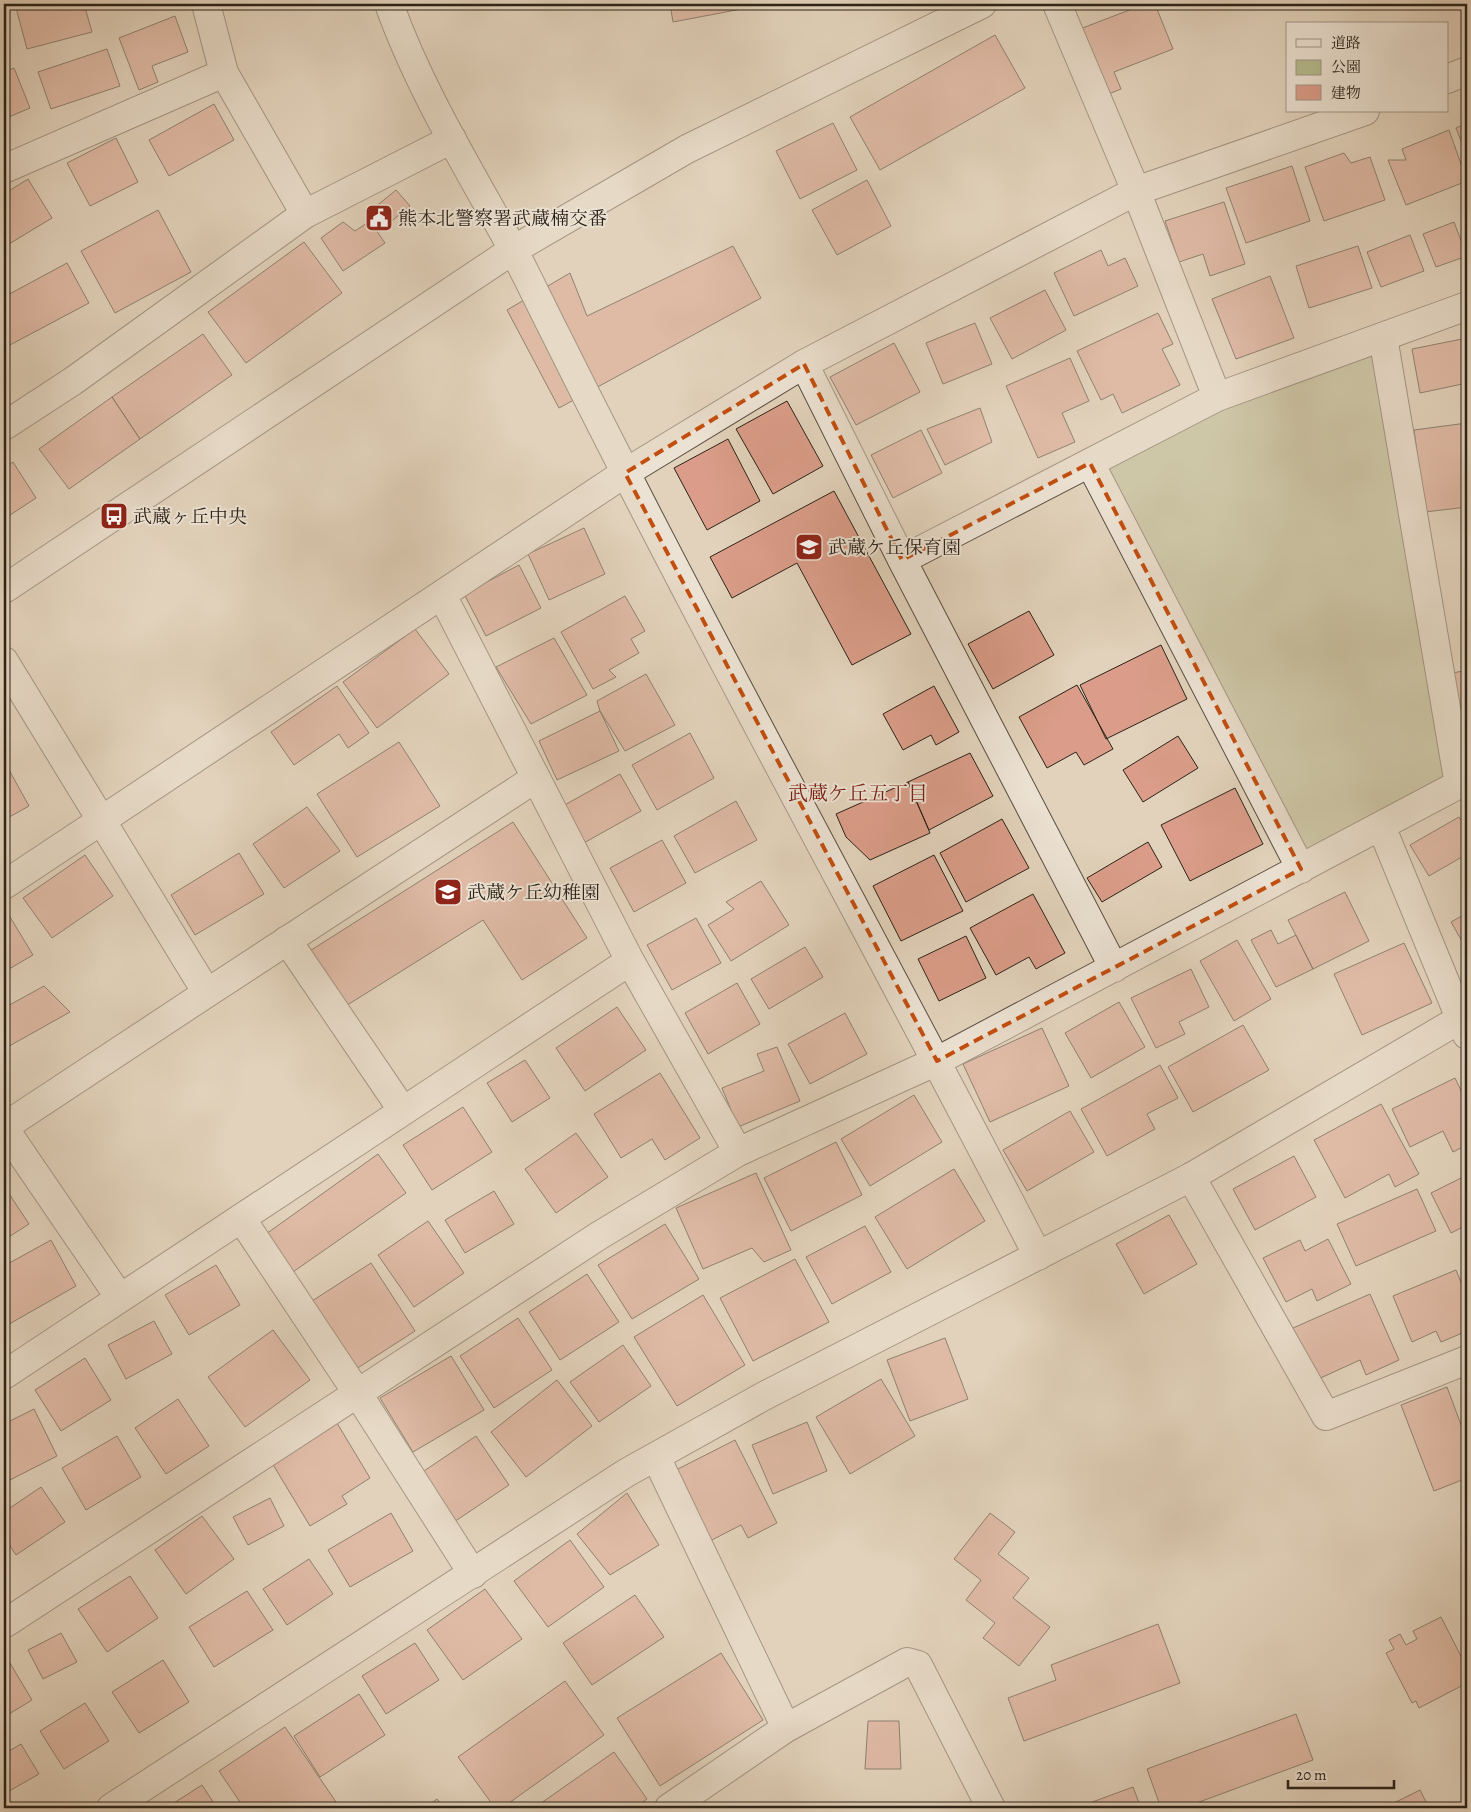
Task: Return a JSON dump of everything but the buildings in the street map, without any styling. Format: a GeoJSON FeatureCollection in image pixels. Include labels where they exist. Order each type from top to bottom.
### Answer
{"type":"FeatureCollection","features":[{"type":"Feature","properties":{"kind":"street"},"geometry":{"type":"LineString","coordinates":[[206,4],[224,73],[305,214]]}},
{"type":"Feature","properties":{"kind":"street"},"geometry":{"type":"LineString","coordinates":[[389,4],[397,26],[452,139],[513,250],[625,473],[938,1061],[1038,1256]]}},
{"type":"Feature","properties":{"kind":"street"},"geometry":{"type":"LineString","coordinates":[[4,590],[513,250],[687,148],[982,4]]}},
{"type":"Feature","properties":{"kind":"street"},"geometry":{"type":"LineString","coordinates":[[1056,4],[1136,191],[1217,397]]}},
{"type":"Feature","properties":{"kind":"street"},"geometry":{"type":"LineString","coordinates":[[1448,79],[1467,71]]}},
{"type":"Feature","properties":{"kind":"street"},"geometry":{"type":"LineString","coordinates":[[4,169],[224,73]]}},
{"type":"Feature","properties":{"kind":"street"},"geometry":{"type":"LineString","coordinates":[[4,885],[625,473],[804,364],[1136,191],[1362,112]]}},
{"type":"Feature","properties":{"kind":"street"},"geometry":{"type":"LineString","coordinates":[[4,426],[73,381],[305,214],[452,139]]}},
{"type":"Feature","properties":{"kind":"street"},"geometry":{"type":"LineString","coordinates":[[902,560],[1217,397],[1467,306]]}},
{"type":"Feature","properties":{"kind":"street"},"geometry":{"type":"LineString","coordinates":[[4,1624],[600,1235],[738,1152],[938,1061],[1463,783],[1383,337]]}},
{"type":"Feature","properties":{"kind":"street"},"geometry":{"type":"LineString","coordinates":[[804,364],[902,560],[1114,968]]}},
{"type":"Feature","properties":{"kind":"street"},"geometry":{"type":"LineString","coordinates":[[1090,463],[1300,869]]}},
{"type":"Feature","properties":{"kind":"street"},"geometry":{"type":"LineString","coordinates":[[442,595],[630,962],[738,1152]]}},
{"type":"Feature","properties":{"kind":"street"},"geometry":{"type":"LineString","coordinates":[[4,662],[207,993]]}},
{"type":"Feature","properties":{"kind":"street"},"geometry":{"type":"LineString","coordinates":[[120,1298],[4,1128],[287,940],[536,778]]}},
{"type":"Feature","properties":{"kind":"street"},"geometry":{"type":"LineString","coordinates":[[126,1804],[626,1473],[764,1396],[1191,1177],[1465,1023],[1381,826]]}},
{"type":"Feature","properties":{"kind":"street"},"geometry":{"type":"LineString","coordinates":[[287,940],[403,1111]]}},
{"type":"Feature","properties":{"kind":"street"},"geometry":{"type":"LineString","coordinates":[[4,1375],[630,962]]}},
{"type":"Feature","properties":{"kind":"street"},"geometry":{"type":"LineString","coordinates":[[1191,1177],[1326,1416],[1467,1360]]}},
{"type":"Feature","properties":{"kind":"street"},"geometry":{"type":"LineString","coordinates":[[241,1218],[358,1394],[473,1574]]}},
{"type":"Feature","properties":{"kind":"street"},"geometry":{"type":"LineString","coordinates":[[656,1457],[786,1728]]}},
{"type":"Feature","properties":{"kind":"street"},"geometry":{"type":"LineString","coordinates":[[669,1808],[786,1728],[906,1662],[918,1665],[992,1808]]}},
{"type":"Feature","properties":{"kind":"highlighted area"},"geometry":{"type":"Polygon","coordinates":[[[804,364],[902,560],[1090,463],[1301,869],[937,1061],[625,473],[804,364]]]}},
{"type":"Feature","properties":{"kind":"green space"},"geometry":{"type":"Polygon","coordinates":[[[1383,337],[1459,785],[1301,869],[1090,463],[1383,337]]]}},
{"type":"Feature","properties":{"kind":"place","name":"熊本北警察署武蔵楠交番"},"geometry":{"type":"Point","coordinates":[379,218]}},
{"type":"Feature","properties":{"kind":"place","name":"武蔵ヶ丘中央"},"geometry":{"type":"Point","coordinates":[114,516]}},
{"type":"Feature","properties":{"kind":"place","name":"武蔵ケ丘保育園"},"geometry":{"type":"Point","coordinates":[809,547]}},
{"type":"Feature","properties":{"kind":"place","name":"武蔵ケ丘幼稚園"},"geometry":{"type":"Point","coordinates":[448,892]}},
{"type":"Feature","properties":{"kind":"district","name":"武蔵ケ丘五丁目"},"geometry":{"type":"Point","coordinates":[858,793]}}]}
